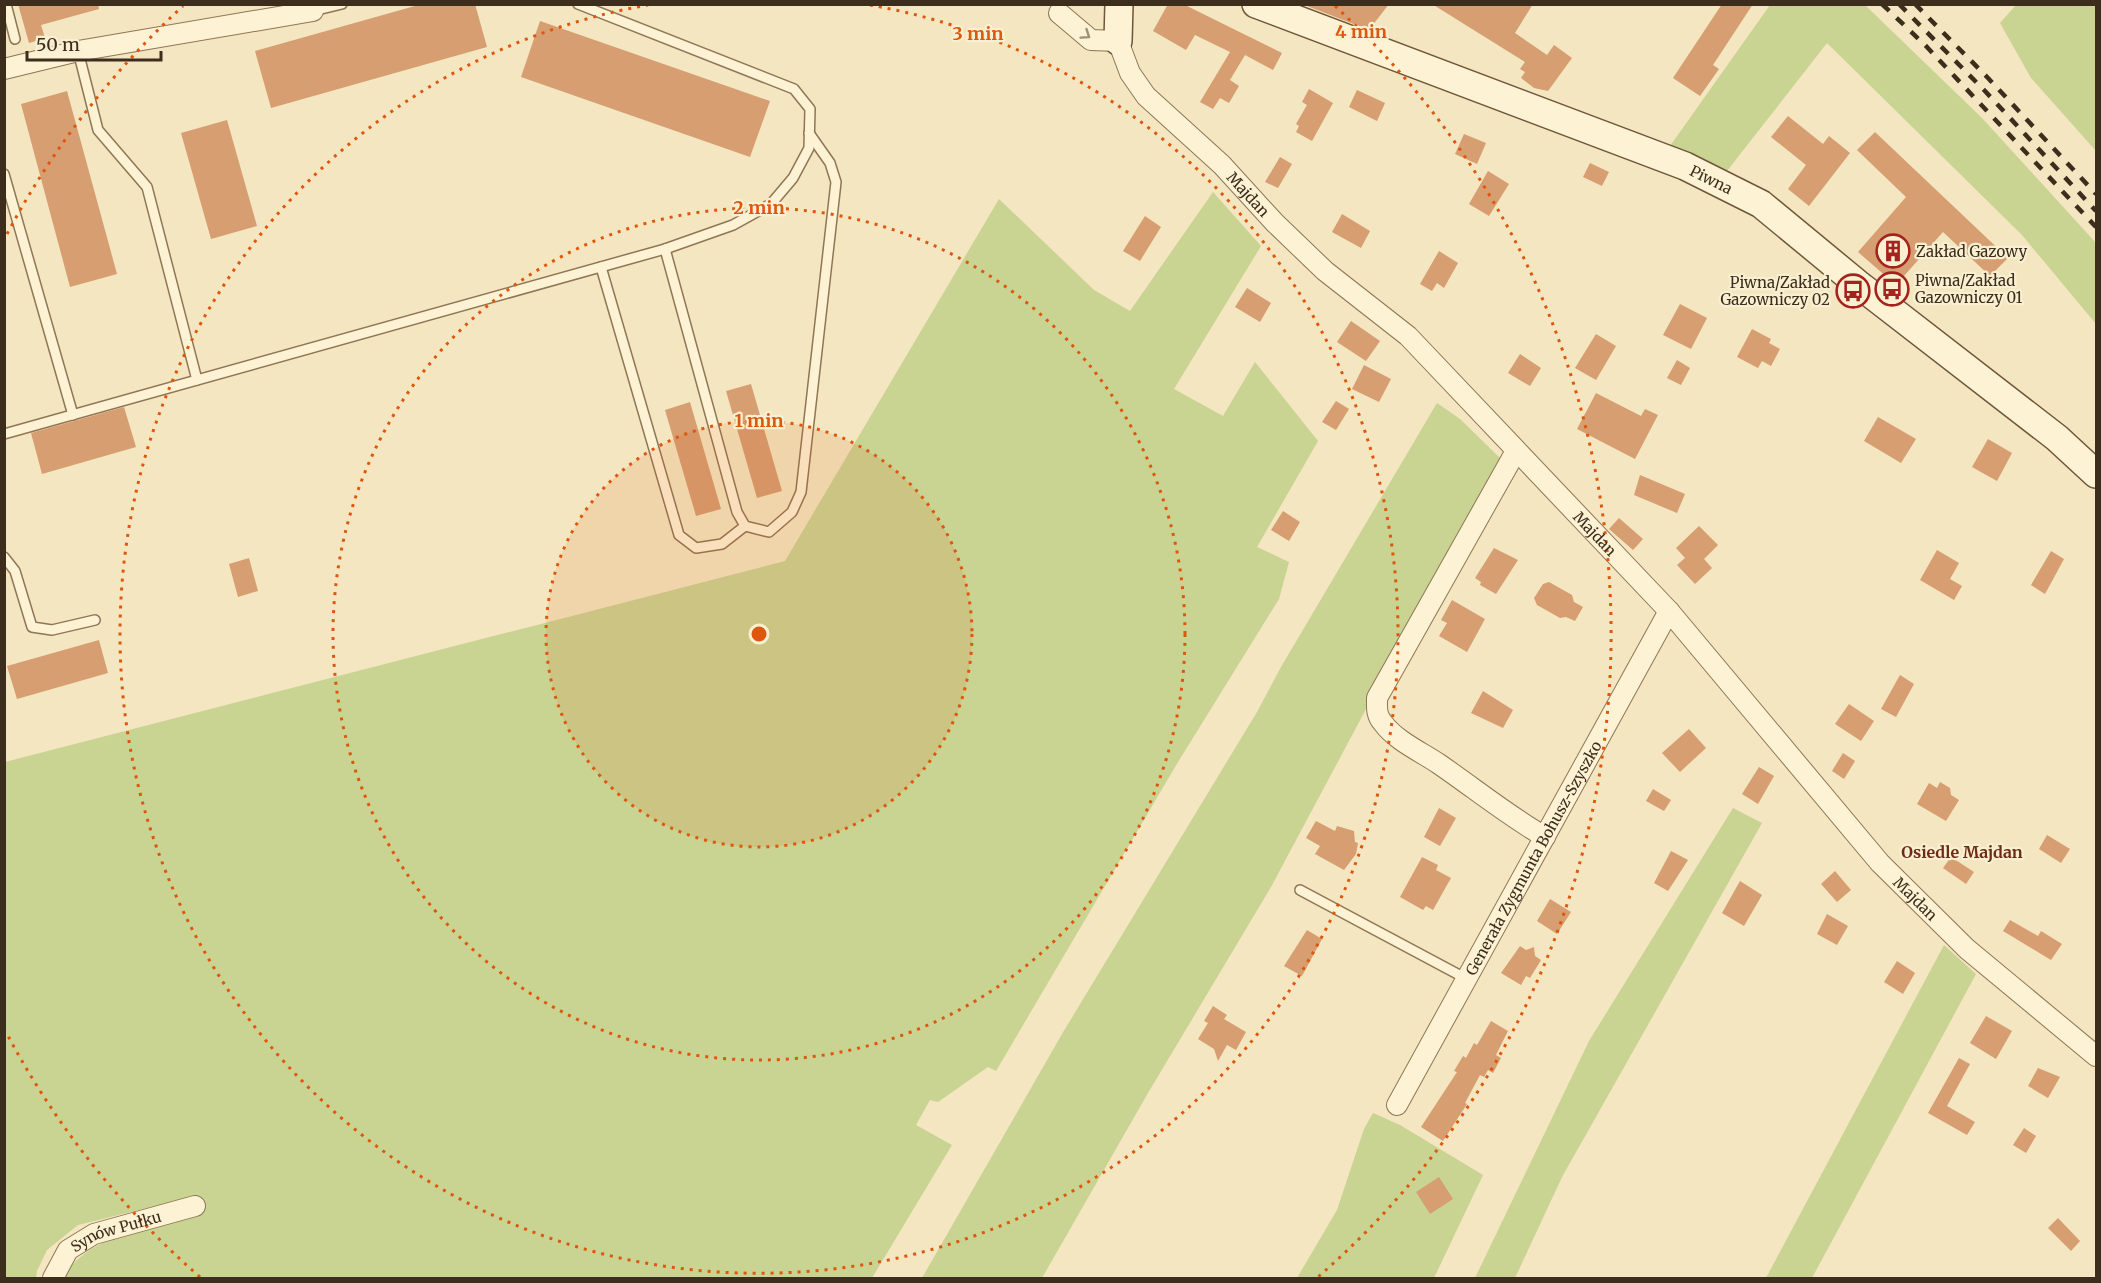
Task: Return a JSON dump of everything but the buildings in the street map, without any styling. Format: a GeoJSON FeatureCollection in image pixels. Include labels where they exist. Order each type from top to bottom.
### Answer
{"type":"FeatureCollection","features":[{"type":"Feature","properties":{"kind":"street","name":"Piwna"},"geometry":{"type":"LineString","coordinates":[[1256,4],[1685,166],[1761,204],[1858,284],[2057,438],[2097,474]]}},
{"type":"Feature","properties":{"kind":"street","name":"Majdan"},"geometry":{"type":"LineString","coordinates":[[1114,6],[1118,40],[1130,73],[1146,96],[1222,165],[1275,223],[1325,271],[1408,336],[1669,611],[1880,863],[1967,949],[2097,1056]]}},
{"type":"Feature","properties":{"kind":"street"},"geometry":{"type":"LineString","coordinates":[[1060,7],[1091,40],[1118,40]]}},
{"type":"Feature","properties":{"kind":"street"},"geometry":{"type":"LineString","coordinates":[[4,69],[78,51],[313,11]]}},
{"type":"Feature","properties":{"kind":"street"},"geometry":{"type":"LineString","coordinates":[[1516,451],[1386,681],[1377,698],[1376,714],[1384,726],[1396,735],[1465,782],[1507,815],[1545,837]]}},
{"type":"Feature","properties":{"kind":"street","name":"Generała Zygmunta Bohusz-Szyszko"},"geometry":{"type":"LineString","coordinates":[[1397,1105],[1669,611]]}},
{"type":"Feature","properties":{"kind":"street","name":"Synów Pułku"},"geometry":{"type":"LineString","coordinates":[[53,1278],[68,1250],[94,1234],[195,1206]]}},
{"type":"Feature","properties":{"kind":"lane"},"geometry":{"type":"LineString","coordinates":[[6,4],[15,39]]}},
{"type":"Feature","properties":{"kind":"lane"},"geometry":{"type":"LineString","coordinates":[[313,11],[342,4]]}},
{"type":"Feature","properties":{"kind":"lane"},"geometry":{"type":"LineString","coordinates":[[4,434],[665,249],[733,225],[771,204],[794,178],[809,148],[810,109],[794,89],[578,4]]}},
{"type":"Feature","properties":{"kind":"lane"},"geometry":{"type":"LineString","coordinates":[[78,51],[98,130],[147,187],[197,380]]}},
{"type":"Feature","properties":{"kind":"lane"},"geometry":{"type":"LineString","coordinates":[[665,249],[737,512],[746,526],[770,532],[792,512],[801,492],[836,182],[830,163],[809,133]]}},
{"type":"Feature","properties":{"kind":"lane"},"geometry":{"type":"LineString","coordinates":[[4,174],[73,415]]}},
{"type":"Feature","properties":{"kind":"lane"},"geometry":{"type":"LineString","coordinates":[[601,267],[679,535],[696,548],[722,544],[746,526]]}},
{"type":"Feature","properties":{"kind":"lane"},"geometry":{"type":"LineString","coordinates":[[4,557],[15,571],[32,627],[51,630],[95,620]]}},
{"type":"Feature","properties":{"kind":"lane"},"geometry":{"type":"LineString","coordinates":[[1300,890],[1465,978]]}},
{"type":"Feature","properties":{"kind":"green space"},"geometry":{"type":"Polygon","coordinates":[[[1770,5],[1865,5],[1982,118],[2096,243],[2096,324],[2022,235],[1827,43],[1727,171],[1670,146],[1770,5]]]}},
{"type":"Feature","properties":{"kind":"green space"},"geometry":{"type":"Polygon","coordinates":[[[2016,5],[2096,5],[2096,151],[2031,78],[2000,23],[2016,5]]]}},
{"type":"Feature","properties":{"kind":"green space"},"geometry":{"type":"Polygon","coordinates":[[[1213,192],[1261,246],[1174,389],[1223,416],[1255,362],[1318,441],[1257,547],[1289,562],[1279,599],[1178,762],[996,1071],[988,1067],[938,1102],[930,1100],[916,1125],[952,1145],[872,1278],[64,1278],[74,1263],[88,1251],[105,1242],[145,1228],[203,1213],[196,1196],[78,1225],[47,1250],[36,1278],[5,1278],[5,762],[785,561],[999,199],[1094,290],[1130,311],[1213,192]]]}},
{"type":"Feature","properties":{"kind":"green space"},"geometry":{"type":"Polygon","coordinates":[[[1437,403],[1460,419],[1500,458],[1271,887],[1148,1093],[1042,1278],[922,1278],[1062,1034],[1257,712],[1281,667],[1437,403]]]}},
{"type":"Feature","properties":{"kind":"green space"},"geometry":{"type":"Polygon","coordinates":[[[1733,808],[1762,823],[1562,1177],[1515,1278],[1475,1278],[1589,1041],[1733,808]]]}},
{"type":"Feature","properties":{"kind":"green space"},"geometry":{"type":"Polygon","coordinates":[[[1944,945],[1976,974],[1812,1278],[1766,1278],[1944,945]]]}},
{"type":"Feature","properties":{"kind":"green space"},"geometry":{"type":"Polygon","coordinates":[[[1373,1113],[1400,1125],[1483,1175],[1434,1278],[1297,1278],[1337,1210],[1364,1129],[1373,1113]]]}},
{"type":"Feature","properties":{"kind":"railway"},"geometry":{"type":"LineString","coordinates":[[1882,4],[1926,46],[2096,227]]}},
{"type":"Feature","properties":{"kind":"railway"},"geometry":{"type":"LineString","coordinates":[[1899,4],[1985,91],[2096,211]]}},
{"type":"Feature","properties":{"kind":"railway"},"geometry":{"type":"LineString","coordinates":[[1915,4],[1988,78],[2096,194]]}},
{"type":"Feature","properties":{"kind":"place","name":"Zakład Gazowy"},"geometry":{"type":"Point","coordinates":[1893,251]}},
{"type":"Feature","properties":{"kind":"place","name":"Piwna/Zakład Gazowniczy 01"},"geometry":{"type":"Point","coordinates":[1892,289]}},
{"type":"Feature","properties":{"kind":"place","name":"Piwna/Zakład Gazowniczy 02"},"geometry":{"type":"Point","coordinates":[1853,291]}},
{"type":"Feature","properties":{"kind":"district","name":"Osiedle Majdan"},"geometry":{"type":"Point","coordinates":[1962,852]}}]}
